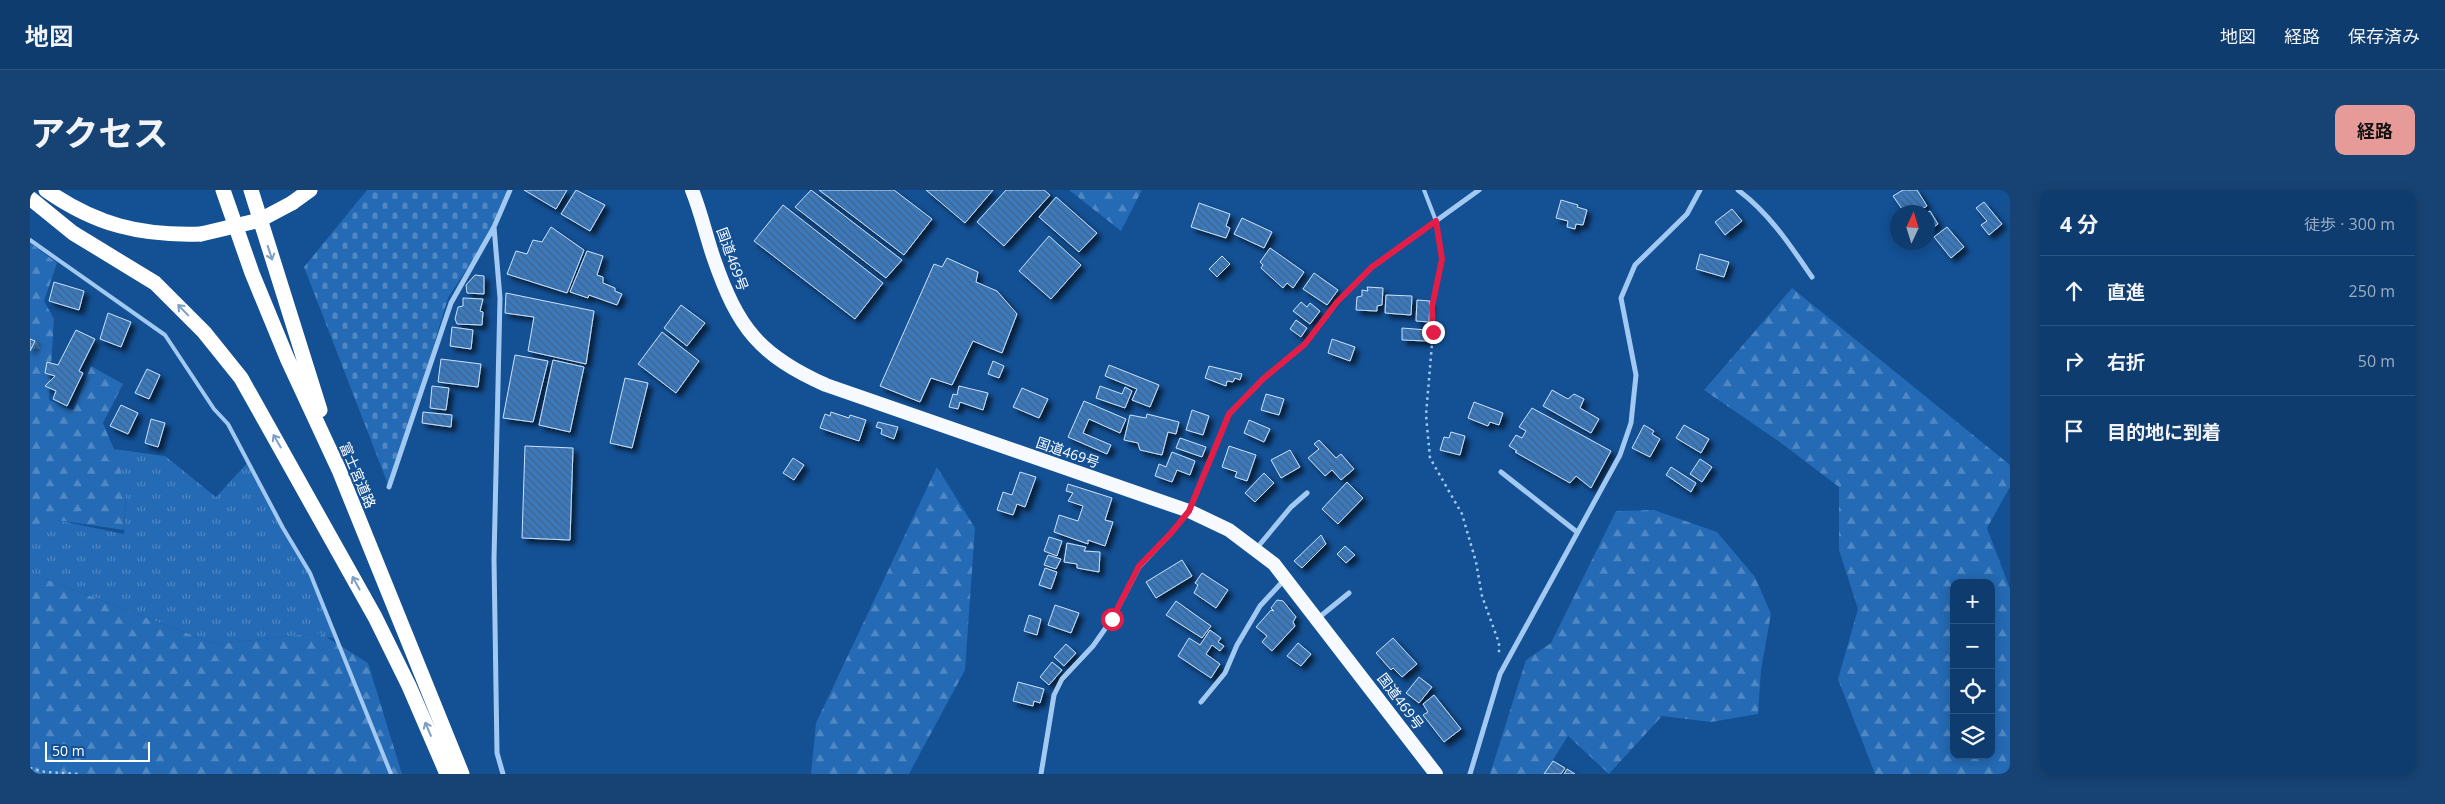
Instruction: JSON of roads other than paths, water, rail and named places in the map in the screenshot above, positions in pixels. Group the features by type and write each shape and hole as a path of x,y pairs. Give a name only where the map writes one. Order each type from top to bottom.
{"highway":[{"path":"46,190 89,216 132,231 168,235 260,220 293,196 310,190"},
{"path":"58,190 96,211 134,222 200,230"},
{"name":"富士宮道路","path":"223,190 259,290 287,358 339,470 462,774"},
{"path":"251,190 339,470"},
{"name":"国道469号","path":"692,190 714,259 733,306 759,343 795,371 826,385 1189,511 1229,530 1274,564 1436,774"},
{"path":"30,198 73,233 155,283 204,332 241,378 375,617 409,686 447,774"}],"street":[{"path":"389,487 452,303 494,226 510,190"},
{"path":"1041,774 1054,695 1062,679 1093,646 1112,619 1139,566 1189,511 1229,414 1263,379 1305,344 1337,302 1372,267 1479,190"},
{"path":"1470,774 1500,674 1620,455 1631,423 1636,374 1622,298 1634,264 1687,214 1700,190"},
{"path":"1738,190 1756,203 1783,233 1812,277"},
{"path":"494,226 500,298 494,569 497,753 503,774"},
{"path":"1501,472 1577,532"},
{"path":"1256,549 1291,507 1307,493"},
{"path":"1202,702 1225,673 1237,645 1260,606 1285,578"},
{"path":"1317,619 1349,593"}],"lane":[{"path":"1424,190 1436,221"},
{"path":"30,240 165,335 214,409 228,424 283,528 310,573 391,774"}]}
